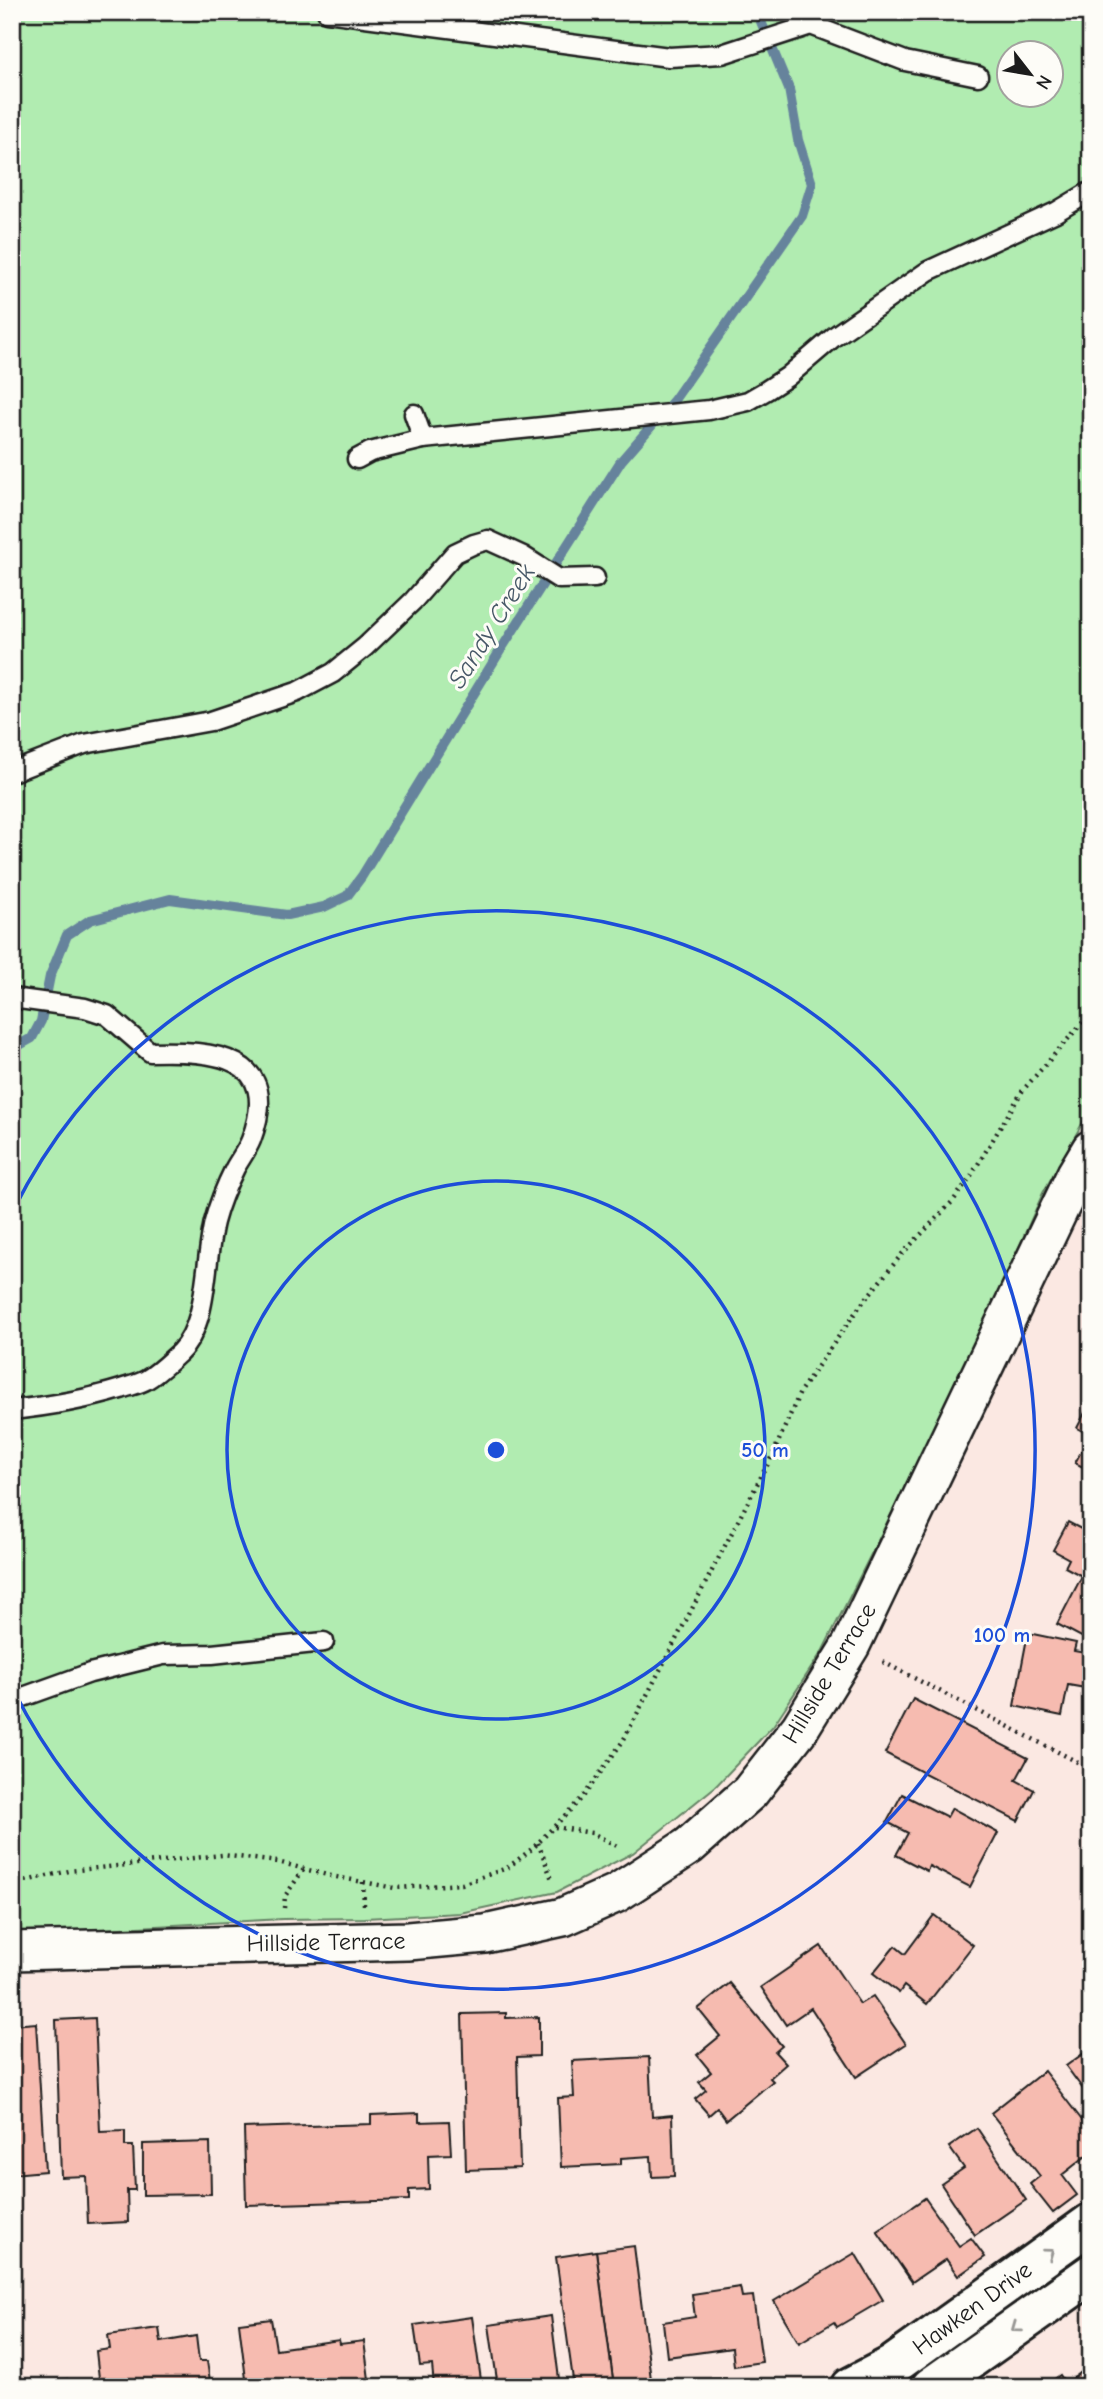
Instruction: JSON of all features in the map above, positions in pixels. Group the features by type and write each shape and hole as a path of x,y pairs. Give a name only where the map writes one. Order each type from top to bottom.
{"main road":[{"name":"Hawken Drive","path":"851,2387 893,2365 1091,2223"},
{"name":"Hawken Drive","path":"931,2387 1091,2274"}],"street":[{"name":"Hillside Terrace","path":"12,1951 408,1941 485,1934 563,1917 617,1893 689,1846 750,1792 800,1728 851,1645 1076,1174 1091,1149"}],"lane":[{"path":"327,12 669,57 722,54 811,25 905,61 978,76"},
{"path":"357,459 370,452 423,439 709,410 748,401 787,377 845,329 928,271 1056,212 1091,191"},
{"path":"414,414 423,439"},
{"path":"12,772 84,744 211,721 297,692 333,673 365,647 413,601 455,553 474,544 488,540 523,556 559,579 595,578"},
{"path":"12,1410 68,1404 145,1381 194,1335 201,1315 209,1244 223,1193 250,1142 257,1119 257,1087 251,1074 236,1061 216,1055 177,1051 150,1052 107,1015 85,1008 15,999"},
{"path":"12,1701 90,1673 163,1655 212,1654 324,1642"}],"path":[{"path":"12,1884 69,1871 222,1855 278,1862 395,1888 462,1885 507,1868 538,1843 583,1797 623,1741 774,1452 802,1390 860,1306 902,1254 953,1202 1023,1090 1091,1013"},
{"path":"882,1661 1091,1769"},
{"path":"554,1827 592,1833 622,1848"},
{"path":"538,1843 557,1892"},
{"path":"282,1919 285,1896 304,1869"},
{"path":"363,1882 365,1918"}],"green space":[{"path":"12,12 1091,12 1091,1108 1043,1193 971,1355 823,1650 773,1726 716,1786 633,1853 557,1892 460,1913 283,1919 12,1934"}],"building":[{"path":"1091,1401 1091,1471 1075,1463 1090,1435 1077,1428"},
{"path":"1090,1520 1091,1633 1087,1640 1057,1624 1082,1576 1065,1567 1069,1559 1053,1550 1068,1522 1085,1531"},
{"path":"1028,1633 1076,1643 1074,1651 1091,1654 1091,1689 1068,1685 1062,1716 1014,1706"},
{"path":"913,1699 1028,1758 1016,1780 1034,1790 1018,1821 885,1753"},
{"path":"902,1794 947,1817 952,1808 998,1833 970,1887 929,1866 927,1871 896,1855 908,1833 887,1822"},
{"path":"934,1915 973,1945 927,2004 904,1986 899,1993 873,1973 895,1946 905,1954"},
{"path":"821,1946 860,2004 873,1996 906,2044 856,2077 811,2008 786,2025 761,1987"},
{"path":"730,1983 782,2046 775,2052 786,2064 770,2078 773,2081 726,2120 717,2108 709,2115 695,2099 706,2090 699,2082 711,2072 697,2055 720,2036 698,2009"},
{"path":"506,2013 506,2018 539,2017 539,2056 517,2057 520,2168 466,2170 462,2014"},
{"path":"95,2018 100,2132 125,2131 125,2146 133,2146 135,2190 127,2190 128,2222 88,2224 86,2176 61,2177 56,2020"},
{"path":"36,2023 45,2171 12,2174 12,2025"},
{"path":"1091,2048 1091,2100 1066,2066"},
{"path":"649,2057 652,2117 672,2115 674,2176 652,2177 651,2156 621,2158 621,2164 561,2167 558,2098 574,2097 572,2061"},
{"path":"1044,2071 1091,2132 1091,2152 1062,2175 1077,2195 1053,2213 1030,2184 1040,2176 991,2113"},
{"path":"419,2113 419,2122 449,2121 451,2154 428,2155 429,2189 409,2190 409,2200 246,2205 244,2128 371,2124 371,2115"},
{"path":"977,2128 1026,2200 975,2235 941,2184 964,2168 949,2147"},
{"path":"210,2142 211,2194 143,2195 143,2144"},
{"path":"925,2198 959,2246 971,2238 985,2257 958,2276 946,2259 912,2282 877,2231"},
{"path":"634,2246 652,2387 614,2387 596,2251"},
{"path":"596,2251 614,2387 574,2387 556,2257"},
{"path":"855,2253 883,2300 837,2327 834,2322 799,2343 774,2301"},
{"path":"740,2287 742,2297 753,2296 762,2362 734,2366 732,2348 667,2357 663,2322 695,2317 692,2294"},
{"path":"551,2316 560,2387 498,2387 489,2325"},
{"path":"472,2317 482,2387 430,2387 434,2386 432,2365 420,2366 414,2325"},
{"path":"271,2319 276,2349 339,2340 340,2344 364,2341 370,2387 247,2387 239,2323"},
{"path":"159,2328 161,2342 196,2336 199,2361 207,2361 211,2387 100,2387 96,2351 110,2349 108,2335"},
{"path":"1084,2370 1091,2379 1091,2387 1044,2387 1060,2375 1066,2384"},
{"path":"67,2379 68,2387 12,2387"}],"waterway":[{"name":"Sandy Creek","path":"12,1049 32,1038 41,1021 50,976 67,935 90,920 170,899 287,915 324,907 347,896 362,876 621,461 674,400 802,216 812,184 798,140 789,89 757,12"}]}
